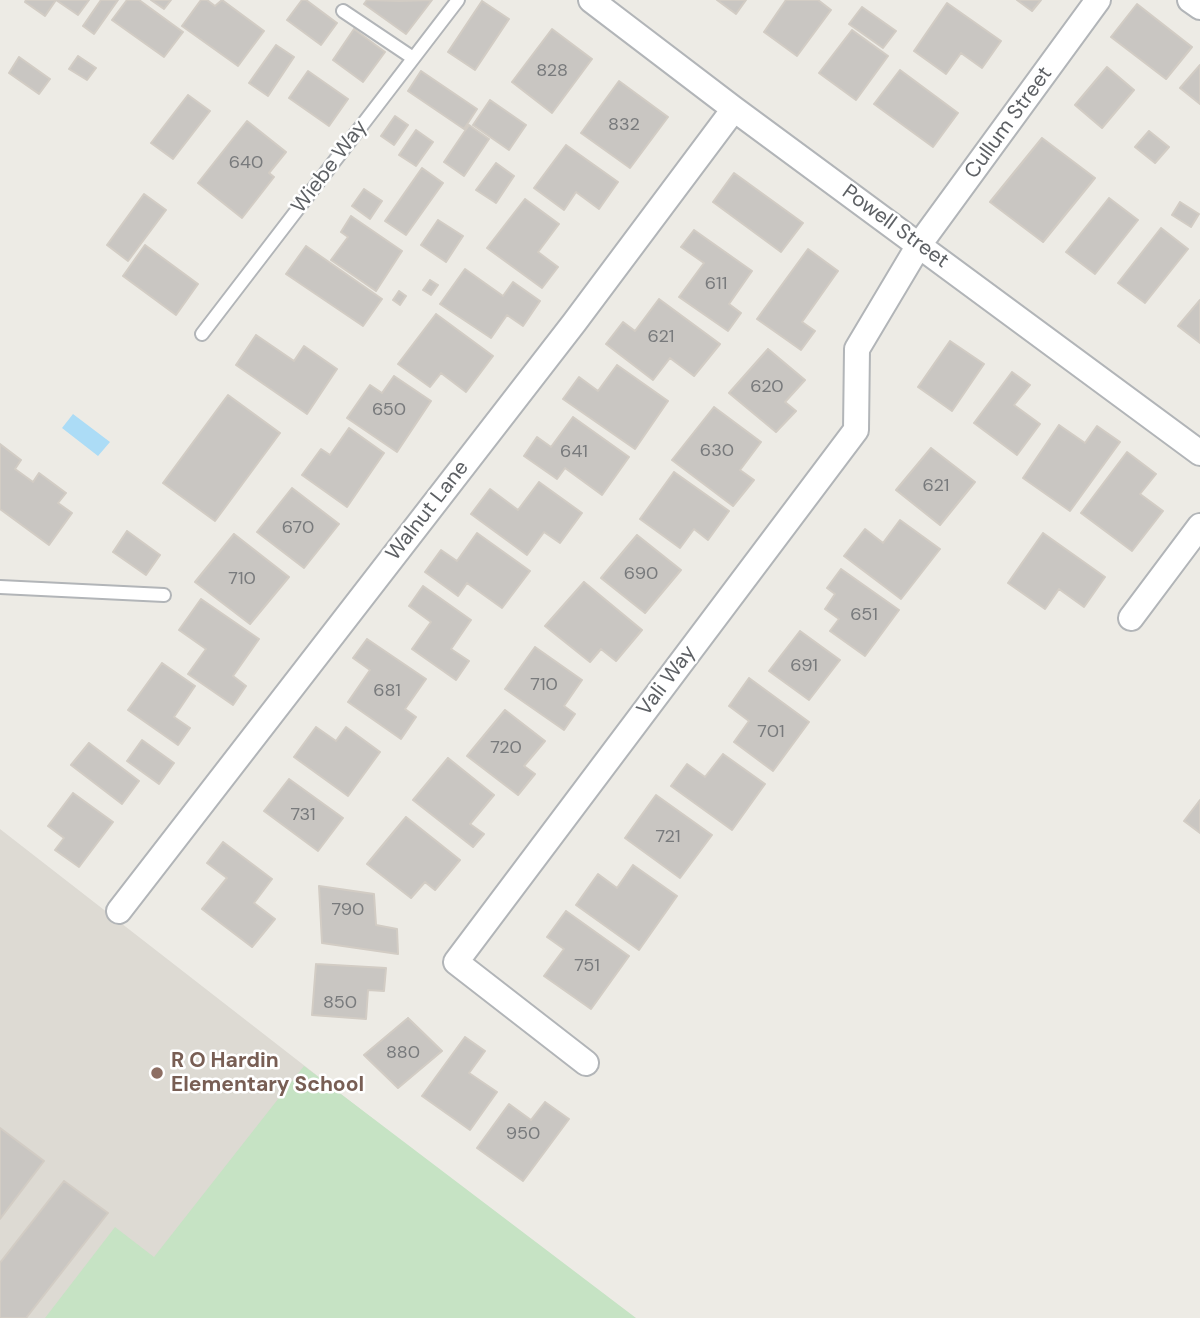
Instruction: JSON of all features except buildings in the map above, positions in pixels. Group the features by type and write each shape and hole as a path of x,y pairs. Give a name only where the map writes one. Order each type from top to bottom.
{"street":[{"name":"Powell Street","path":"591,0 734,109 1200,453"},
{"name":"Cullum Street","path":"919,245 1098,0"},
{"path":"1190,0 1200,7"},
{"name":"Walnut Lane","path":"119,911 574,323 734,109"},
{"name":"Vali Way","path":"586,1063 456,962 856,430 857,349 919,245"},
{"path":"1130,618 1200,526"}],"lane":[{"name":"Wiebe Way","path":"202,334 458,0"},
{"path":"343,11 413,58"},
{"path":"0,587 164,594"}],"shaded area":[{"name":"R O Hardin Elementary School","path":"0,829 629,1318 0,1318"}],"green space":[{"path":"304,1066 636,1318 45,1318 115,1227 154,1257"}],"water":[{"path":"73,414 110,442 98,456 62,428"}],"place":[{"name":"R O Hardin Elementary School","path":"157,1073"}]}
